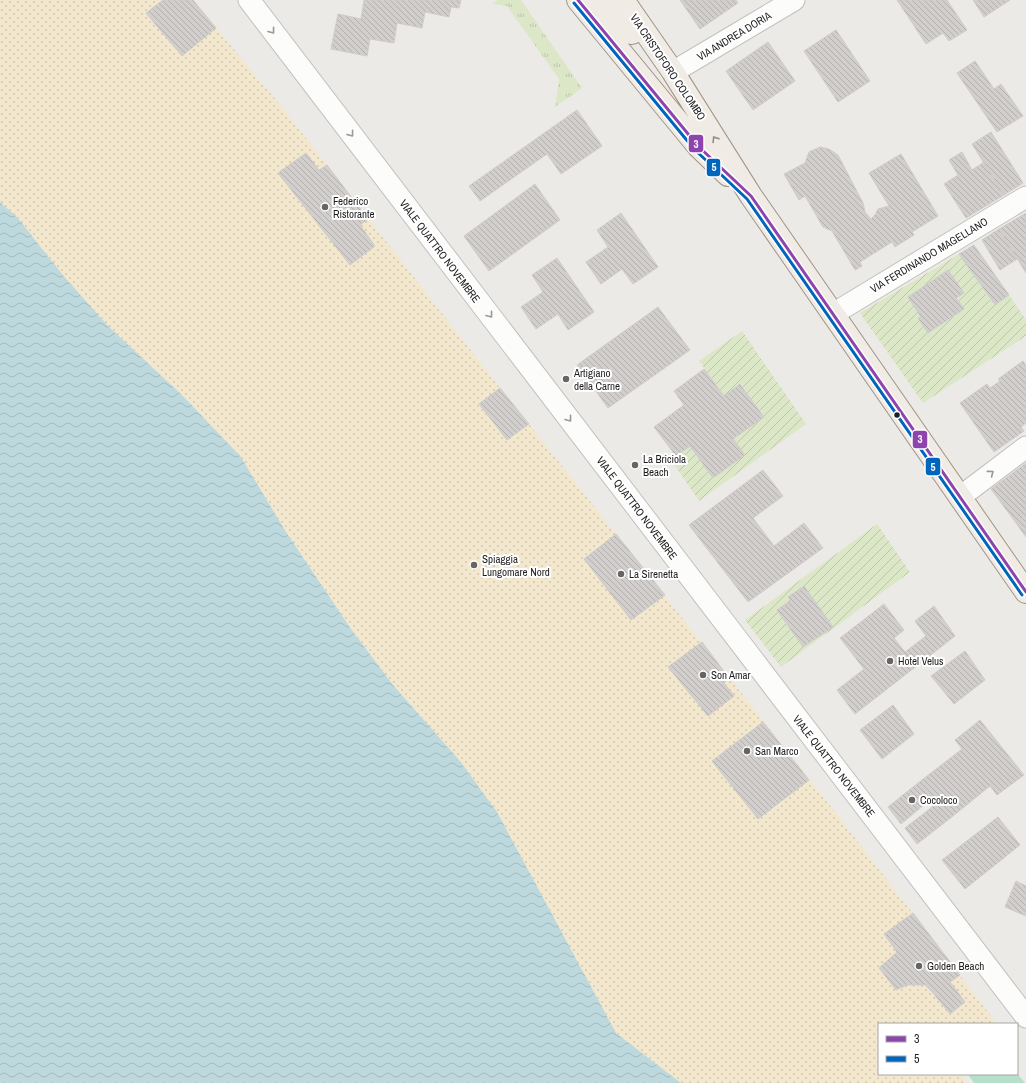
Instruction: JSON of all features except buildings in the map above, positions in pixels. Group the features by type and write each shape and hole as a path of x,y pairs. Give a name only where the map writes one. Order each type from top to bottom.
{"main road":[{"name":"VIA CRISTOFORO COLOMBO","path":"578,0 698,146 751,196"},
{"path":"597,0 698,146"},
{"path":"602,0 636,37 673,72"},
{"name":"VIA CRISTOFORO COLOMBO","path":"623,0 673,72 751,196 1026,592"}],"street":[{"name":"VIALE QUATTRO NOVEMBRE","path":"249,0 1026,1017"},
{"name":"VIA ANDREA DORIA","path":"673,72 794,0"},
{"name":"VIA FERDINANDO MAGELLANO","path":"833,314 1026,197"},
{"path":"960,497 1026,447"}],"green space":[{"path":"498,0 521,0 582,88 555,107 559,79 507,6 492,4"},
{"path":"959,254 994,305 1009,295 1026,320 1026,336 923,403 860,313","holes":["948,270 963,293 956,298 964,309 929,333 919,319 921,317 908,297"]},
{"path":"742,331 806,424 699,501 671,460 690,446 714,478 745,455 733,439 764,417 741,384 724,396 699,361"},
{"path":"877,524 910,572 781,667 745,620","holes":["804,586 832,627 803,647 777,610 791,600 789,597"]},
{"path":"1018,1074 1025,1083 974,1083 969,1076"}],"sand":[{"name":"Spiaggia Lungomare Nord","path":"0,0 193,0 281,106 500,388 479,404 507,440 529,424 843,822 996,1023 878,1023 878,1075 961,1075 967,1083 681,1083 616,1033 497,812 460,761 393,685 351,629 286,532 241,457 182,395 108,326 62,274 17,217 0,202"}],"water":[{"path":"0,202 17,217 62,274 108,326 182,395 241,457 286,532 351,629 393,685 460,761 497,812 616,1033 681,1083 0,1083"}],"transit line":[{"name":"3","path":"578,0 698,146 751,196 1026,592"},
{"name":"5","path":"574,3 694,149 747,199 1022,595"}],"place":[{"name":"Federico Ristorante","path":"325,207"},
{"name":"Artigiano della Carne","path":"566,379"},
{"name":"La Briciola Beach","path":"635,465"},
{"name":"Spiaggia Lungomare Nord","path":"474,565"},
{"name":"La Sirenetta","path":"621,574"},
{"name":"Hotel Velus","path":"890,661"},
{"name":"Son Amar","path":"703,675"},
{"name":"San Marco","path":"747,751"},
{"name":"Cocoloco","path":"912,800"},
{"name":"Golden Beach","path":"919,966"}]}
